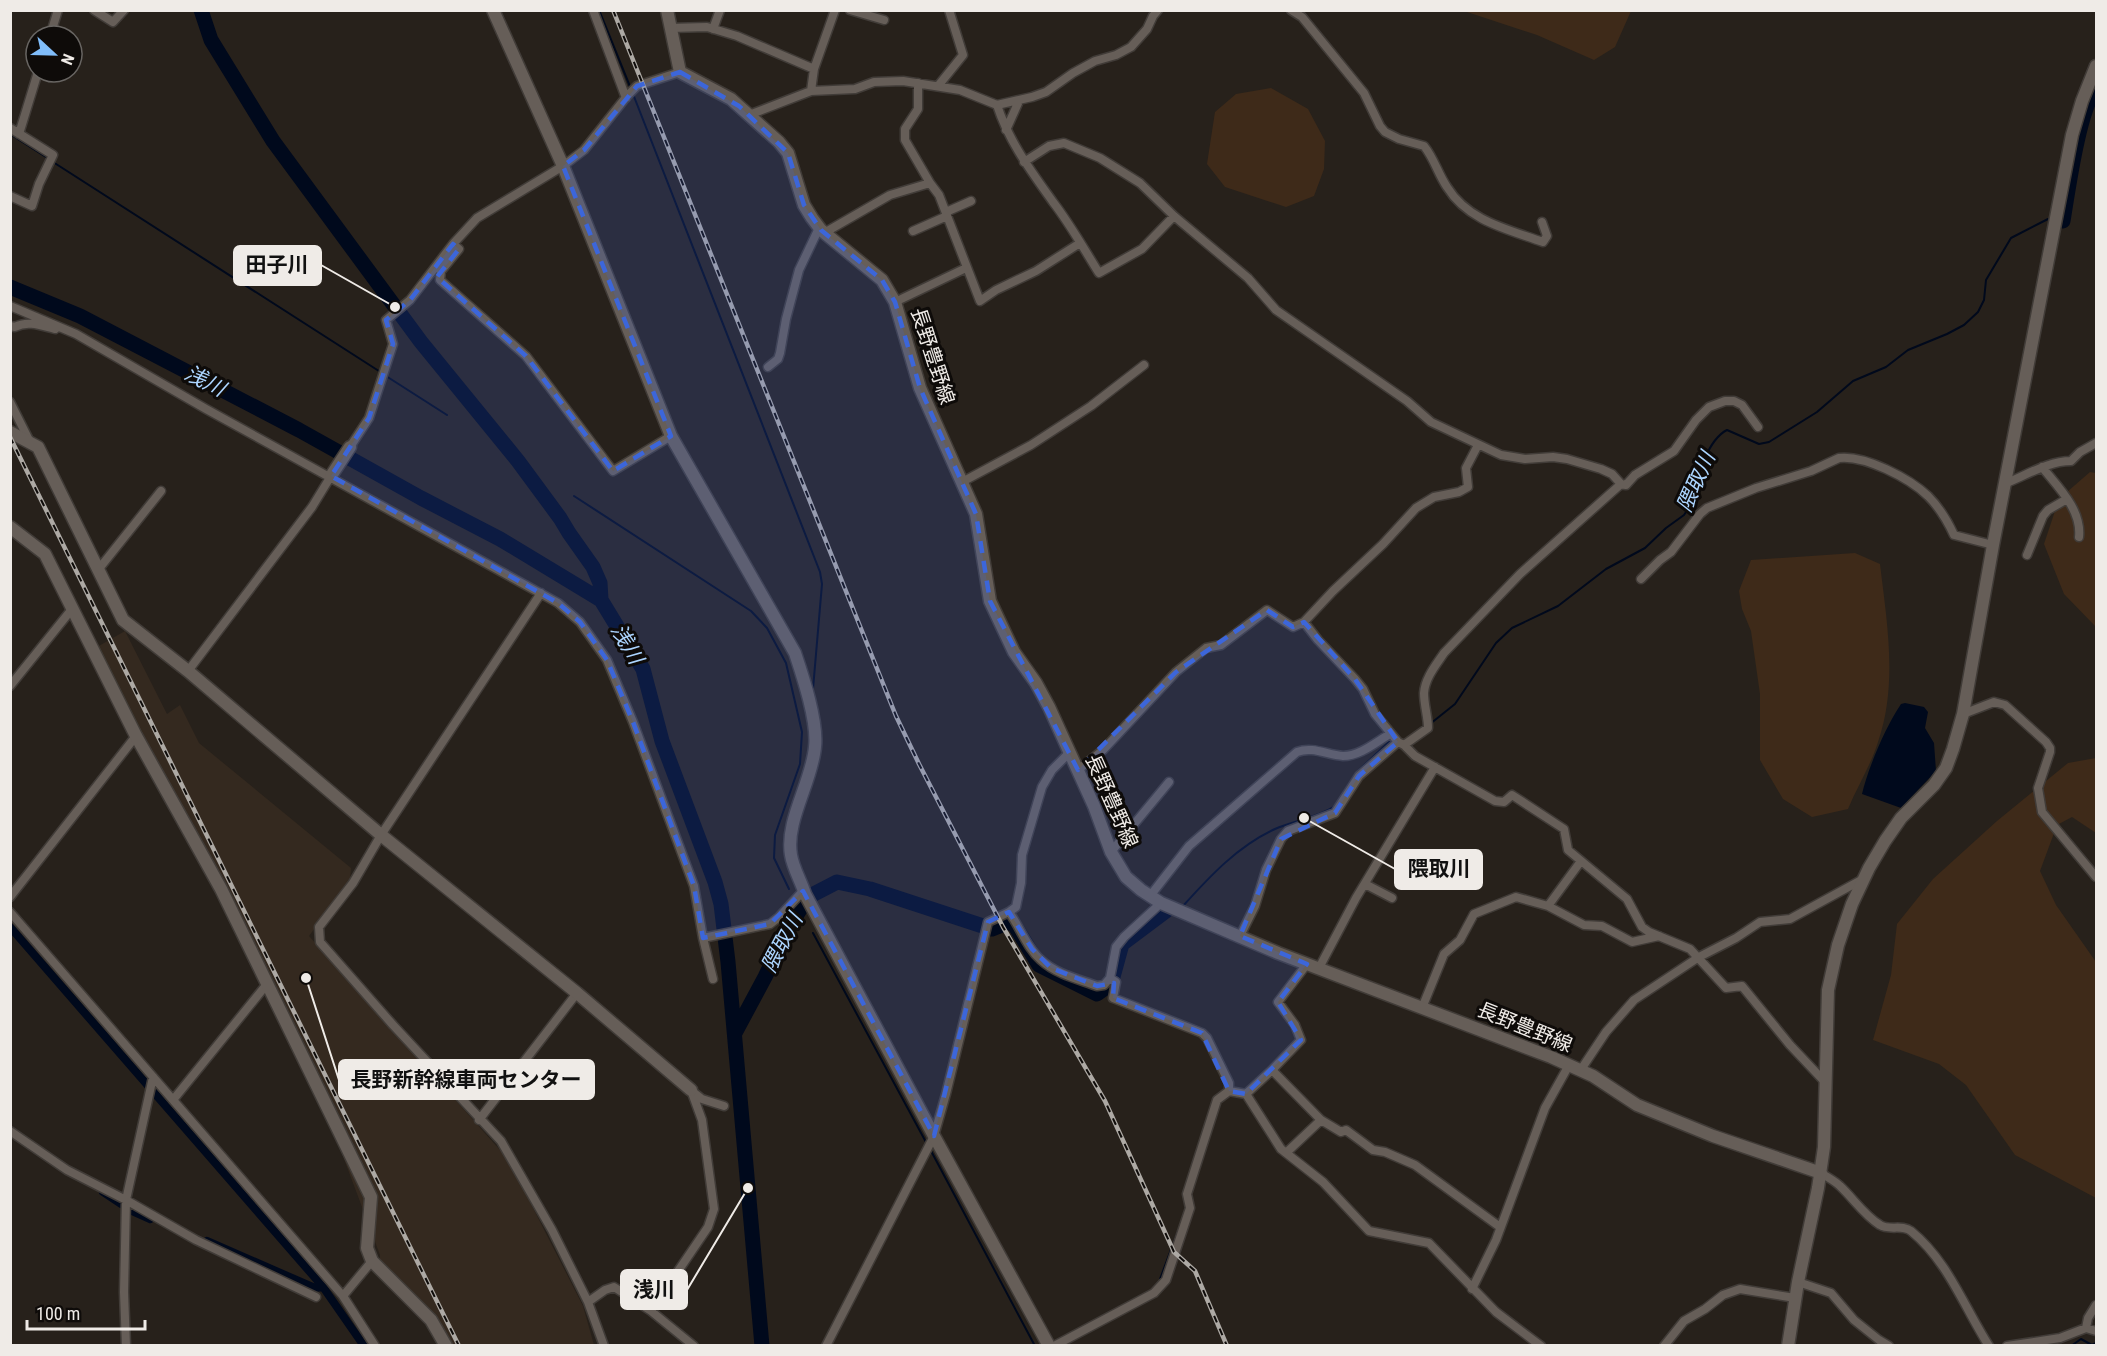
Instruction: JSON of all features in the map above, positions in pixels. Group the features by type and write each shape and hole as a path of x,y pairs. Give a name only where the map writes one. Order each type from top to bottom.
{"street":[{"path":"94,10 113,22 124,10"},
{"path":"493,10 563,166 671,436 795,653 814,725 816,745 812,768 791,831 791,855 804,892 1049,1346"},
{"path":"593,10 626,97"},
{"path":"189,671 312,507 369,418 393,344 386,320 408,302 453,244 477,218 563,166 584,150 637,86 680,72 667,10"},
{"path":"713,29 720,10"},
{"path":"811,91 814,69 835,10"},
{"path":"850,10 884,20"},
{"path":"938,86 963,55 949,10"},
{"path":"749,115 811,91 855,90 874,82 903,81 938,86 975,95 997,105 1019,100 1046,92 1095,61 1116,55 1131,46 1143,34 1158,10"},
{"path":"1291,10 1302,18 1364,93 1385,132 1399,140 1424,146 1447,189 1466,209 1478,218 1543,242 1547,236 1542,222"},
{"path":"670,28 707,27 737,36 814,69"},
{"path":"1788,1346 1798,1282 1821,1173 1824,1147 1828,990 1838,945 1852,904 1885,842 1901,818 1934,785 1946,768 1963,714 2004,484 2072,135 2082,101 2097,66"},
{"name":"長野豊野線","path":"680,72 731,99 788,153 804,205 822,230 882,280 895,302 920,388 933,422 976,514 990,601 1014,652 1036,683 1049,707 1078,770 1111,852 1126,877 1161,903 1307,964 1551,1057 1593,1076 1637,1105 1667,1118 1821,1173"},
{"path":"918,83 918,109 905,129 905,140 939,195 980,301 996,290 1036,271 1080,243"},
{"path":"19,134 34,84"},
{"path":"1006,130 1019,100"},
{"path":"997,105 1006,130 1024,162 1099,273 1142,249 1174,216"},
{"path":"10,128 53,155 39,184 32,206 10,196"},
{"path":"1024,162 1049,146 1064,143 1100,158 1140,183 1174,216 1248,278 1276,310 1407,401 1431,422 1478,445 1525,459 1553,457 1567,459 1601,469 1612,474 1621,484 1626,485 1635,475 1674,451 1696,420 1709,407 1725,401 1734,401 1742,405 1758,428"},
{"path":"768,367 778,359 780,353 799,270 822,230 890,195 930,183"},
{"path":"913,231 971,201"},
{"path":"453,244 459,249 441,271 440,280 526,356 613,471 671,436"},
{"path":"895,302 966,268"},
{"path":"10,306 76,334 206,409 331,475 558,603 580,622 607,660 658,788 694,886 713,979"},
{"path":"12,329 21,324 33,324 76,334"},
{"path":"963,482 1031,445 1091,406 1144,365"},
{"path":"10,402 30,441"},
{"path":"10,432 38,447 123,620 189,671 381,835 577,993 702,1099 724,1106"},
{"path":"2004,484 2042,467 2070,461 2080,452 2097,443"},
{"path":"1078,770 1103,750 1176,672 1206,648 1221,645 1267,610 1293,627 1304,622 1416,508 1434,497 1460,492 1468,487 1466,468 1478,445"},
{"path":"1641,579 1671,552 1707,508 1839,458 1870,463 1893,473 1928,496 1954,534 1993,545"},
{"path":"2042,467 2067,499 2080,525 2079,537"},
{"path":"1240,936 1255,906 1266,870 1281,839 1288,831 1335,813 1359,776 1401,743 1428,728 1424,692 1431,672 1444,653 1520,574 1621,484"},
{"path":"98,570 161,491"},
{"path":"2027,555 2043,516 2048,510 2067,499"},
{"path":"10,527 45,554 136,736 221,889 371,1197 367,1248 372,1261 430,1320 446,1346"},
{"path":"541,593 381,835 353,883 319,927 320,942 479,1120 501,1141 512,1157 588,1302 604,1346"},
{"path":"10,686 72,609"},
{"path":"1304,622 1363,689 1369,705 1390,734 1415,756 1495,801 1504,802 1512,795 1564,829 1568,850 1627,899 1642,927 1690,949 1726,987 1742,986 1790,1045 1825,1082"},
{"path":"1963,714 1994,702 2005,705 2046,741 2050,752 2038,788 2042,812 2097,877"},
{"path":"1150,896 1189,846 1297,752 1306,748 1343,756 1358,754 1390,734"},
{"path":"10,897 136,736"},
{"path":"826,1346 934,1136 988,922 1010,912 1017,903 1021,883 1022,855 1042,787 1055,766 1069,753"},
{"path":"1319,968 1365,884 1435,767"},
{"path":"1111,852 1169,782"},
{"path":"1548,906 1581,861"},
{"path":"1580,1071 1606,1032 1634,1000 1699,957 1736,938 1760,922 1790,919 1865,878"},
{"path":"1365,884 1392,898"},
{"path":"704,938 770,924 804,892"},
{"path":"1422,1008 1444,954 1460,940 1474,914 1516,897 1548,906 1584,925 1602,926 1632,942 1660,936"},
{"path":"1010,912 1035,954 1051,968 1097,986 1104,985 1112,979 1116,947 1161,903"},
{"path":"10,912 152,1080 173,1100 343,1296 375,1346"},
{"path":"1246,1094 1301,1040 1295,1025 1278,1002 1307,964"},
{"path":"1112,979 1116,982 1113,998 1202,1033 1207,1038 1229,1083 1229,1091"},
{"path":"173,1100 267,984"},
{"path":"479,1120 577,993"},
{"path":"1472,1289 1500,1227 1545,1108 1569,1065"},
{"path":"1272,1070 1322,1120 1341,1132 1346,1130 1373,1150 1385,1152 1415,1165 1500,1227"},
{"path":"126,1346 124,1292 126,1200 152,1080"},
{"path":"651,1311 708,1227 714,1209 702,1120 691,1090"},
{"path":"1054,1346 1154,1293 1166,1280 1190,1208 1187,1194 1216,1100 1229,1091 1246,1094 1281,1149 1323,1182 1369,1231 1429,1243 1472,1289 1541,1346"},
{"path":"1286,1153 1322,1120"},
{"path":"10,1131 67,1170 196,1240 316,1297"},
{"path":"1821,1173 1839,1185 1854,1203 1881,1226 1909,1229 1938,1259 1950,1276 1989,1346"},
{"path":"343,1296 372,1261"},
{"path":"1798,1282 1831,1293 1854,1320 1889,1346"},
{"path":"588,1302 605,1290 614,1287 651,1311 694,1346"},
{"path":"1664,1346 1684,1321 1723,1295 1740,1289 1795,1298"},
{"path":"2086,1328 2088,1318 2097,1305"},
{"path":"2007,1346 2060,1338 2086,1328 2097,1331"}],"highlighted area":[{"path":"680,72 739,106 788,153 804,205 821,230 882,280 895,302 920,388 976,514 990,601 1078,770 1176,672 1267,610 1293,627 1304,622 1355,679 1398,742 1359,776 1335,813 1281,839 1240,936 1307,964 1278,1002 1301,1040 1246,1094 1229,1091 1202,1033 1113,998 1114,983 1097,986 1051,968 1032,949 1009,912 988,922 934,1136 803,891 770,924 703,938 694,886 633,722 607,660 580,622 558,603 331,476 369,418 393,344 386,320 410,300 453,244 459,249 437,277 526,356 613,471 671,436 563,166 584,150 637,86 658,78"}],"shaded area":[{"path":"1631,10 1615,47 1594,60 1537,35 1464,11"},
{"path":"1271,88 1308,109 1325,141 1324,169 1314,196 1286,207 1225,187 1207,164 1215,112 1236,94"},
{"path":"2090,472 2096,473 2096,627 2064,594 2044,544 2059,499"},
{"path":"1855,553 1880,564 1889,653 1888,698 1875,751 1848,809 1812,817 1783,799 1760,760 1760,694 1751,631 1742,609 1739,591 1751,560"},
{"path":"125,631 167,714 180,705 199,743 351,868 350,880 309,936 508,1159 583,1306 594,1345 451,1345 380,1264 380,1255 323,1103 256,955 97,647"},
{"path":"2096,758 2096,833 2072,817 2057,825 2040,871 2056,905 2096,962 2096,1198 2015,1155 1966,1085 1939,1064 1873,1040 1891,975 1897,924 1933,879 1997,821 2068,763"}],"water":[{"path":"1901,704 1924,707 1928,712 1925,728 1934,743 1936,771 1901,808 1862,794 1884,735 1895,713"}],"waterway":[{"path":"201,10 211,40 273,141 421,342 518,461 560,518 593,567 600,583 601,600"},
{"path":"599,10 631,89"},
{"name":"隈取川","path":"2063,221 2079,132 2084,114 2096,89"},
{"path":"633,94 820,572 822,584 813,689"},
{"path":"10,134 49,159"},
{"path":"53,162 382,373"},
{"name":"隈取川","path":"1430,724 1455,704 1496,643 1512,628 1558,606 1606,569 1645,548 1684,515 1707,454 1719,436 1727,430 1759,444 1769,442 1817,412 1853,381 1886,367 1908,350 1964,325 1978,312 1984,300 1986,280 2011,238 2048,219"},
{"name":"浅川","path":"10,287 80,316 299,430 500,539 601,600 643,669 662,741 715,882 721,904 762,1346"},
{"path":"386,376 447,415"},
{"path":"574,496 751,611 767,628 786,663 802,732 800,764 775,835 774,858 789,889"},
{"name":"隈取川","path":"1358,771 1391,740"},
{"name":"隈取川","path":"1343,793 1354,776"},
{"name":"隈取川","path":"1183,906 1214,873 1249,844 1275,829 1335,806"},
{"name":"隈取川","path":"735,1033 786,933 804,903 810,896 837,882 870,889 992,929 1012,921 1039,965 1097,994 1111,984 1122,944 1166,911"},
{"path":"10,927 323,1287 364,1346"},
{"path":"813,933 927,1144"},
{"path":"930,1149 1035,1346"},
{"path":"103,1192 121,1204"},
{"path":"130,1210 150,1219"},
{"path":"1160,1279 1178,1231"},
{"path":"207,1241 315,1288 323,1287"},
{"path":"2071,1346 2081,1339 2092,1345 2096,1343"}],"railway":[{"path":"613,10 896,716 1003,927 1105,1101 1174,1252 1195,1271 1227,1346"},
{"path":"10,437 459,1346"}],"place":[{"name":"田子川","path":"395,307"},
{"name":"隈取川","path":"1304,818"},
{"name":"長野新幹線車両センター","path":"306,978"},
{"name":"浅川","path":"748,1188"}]}
